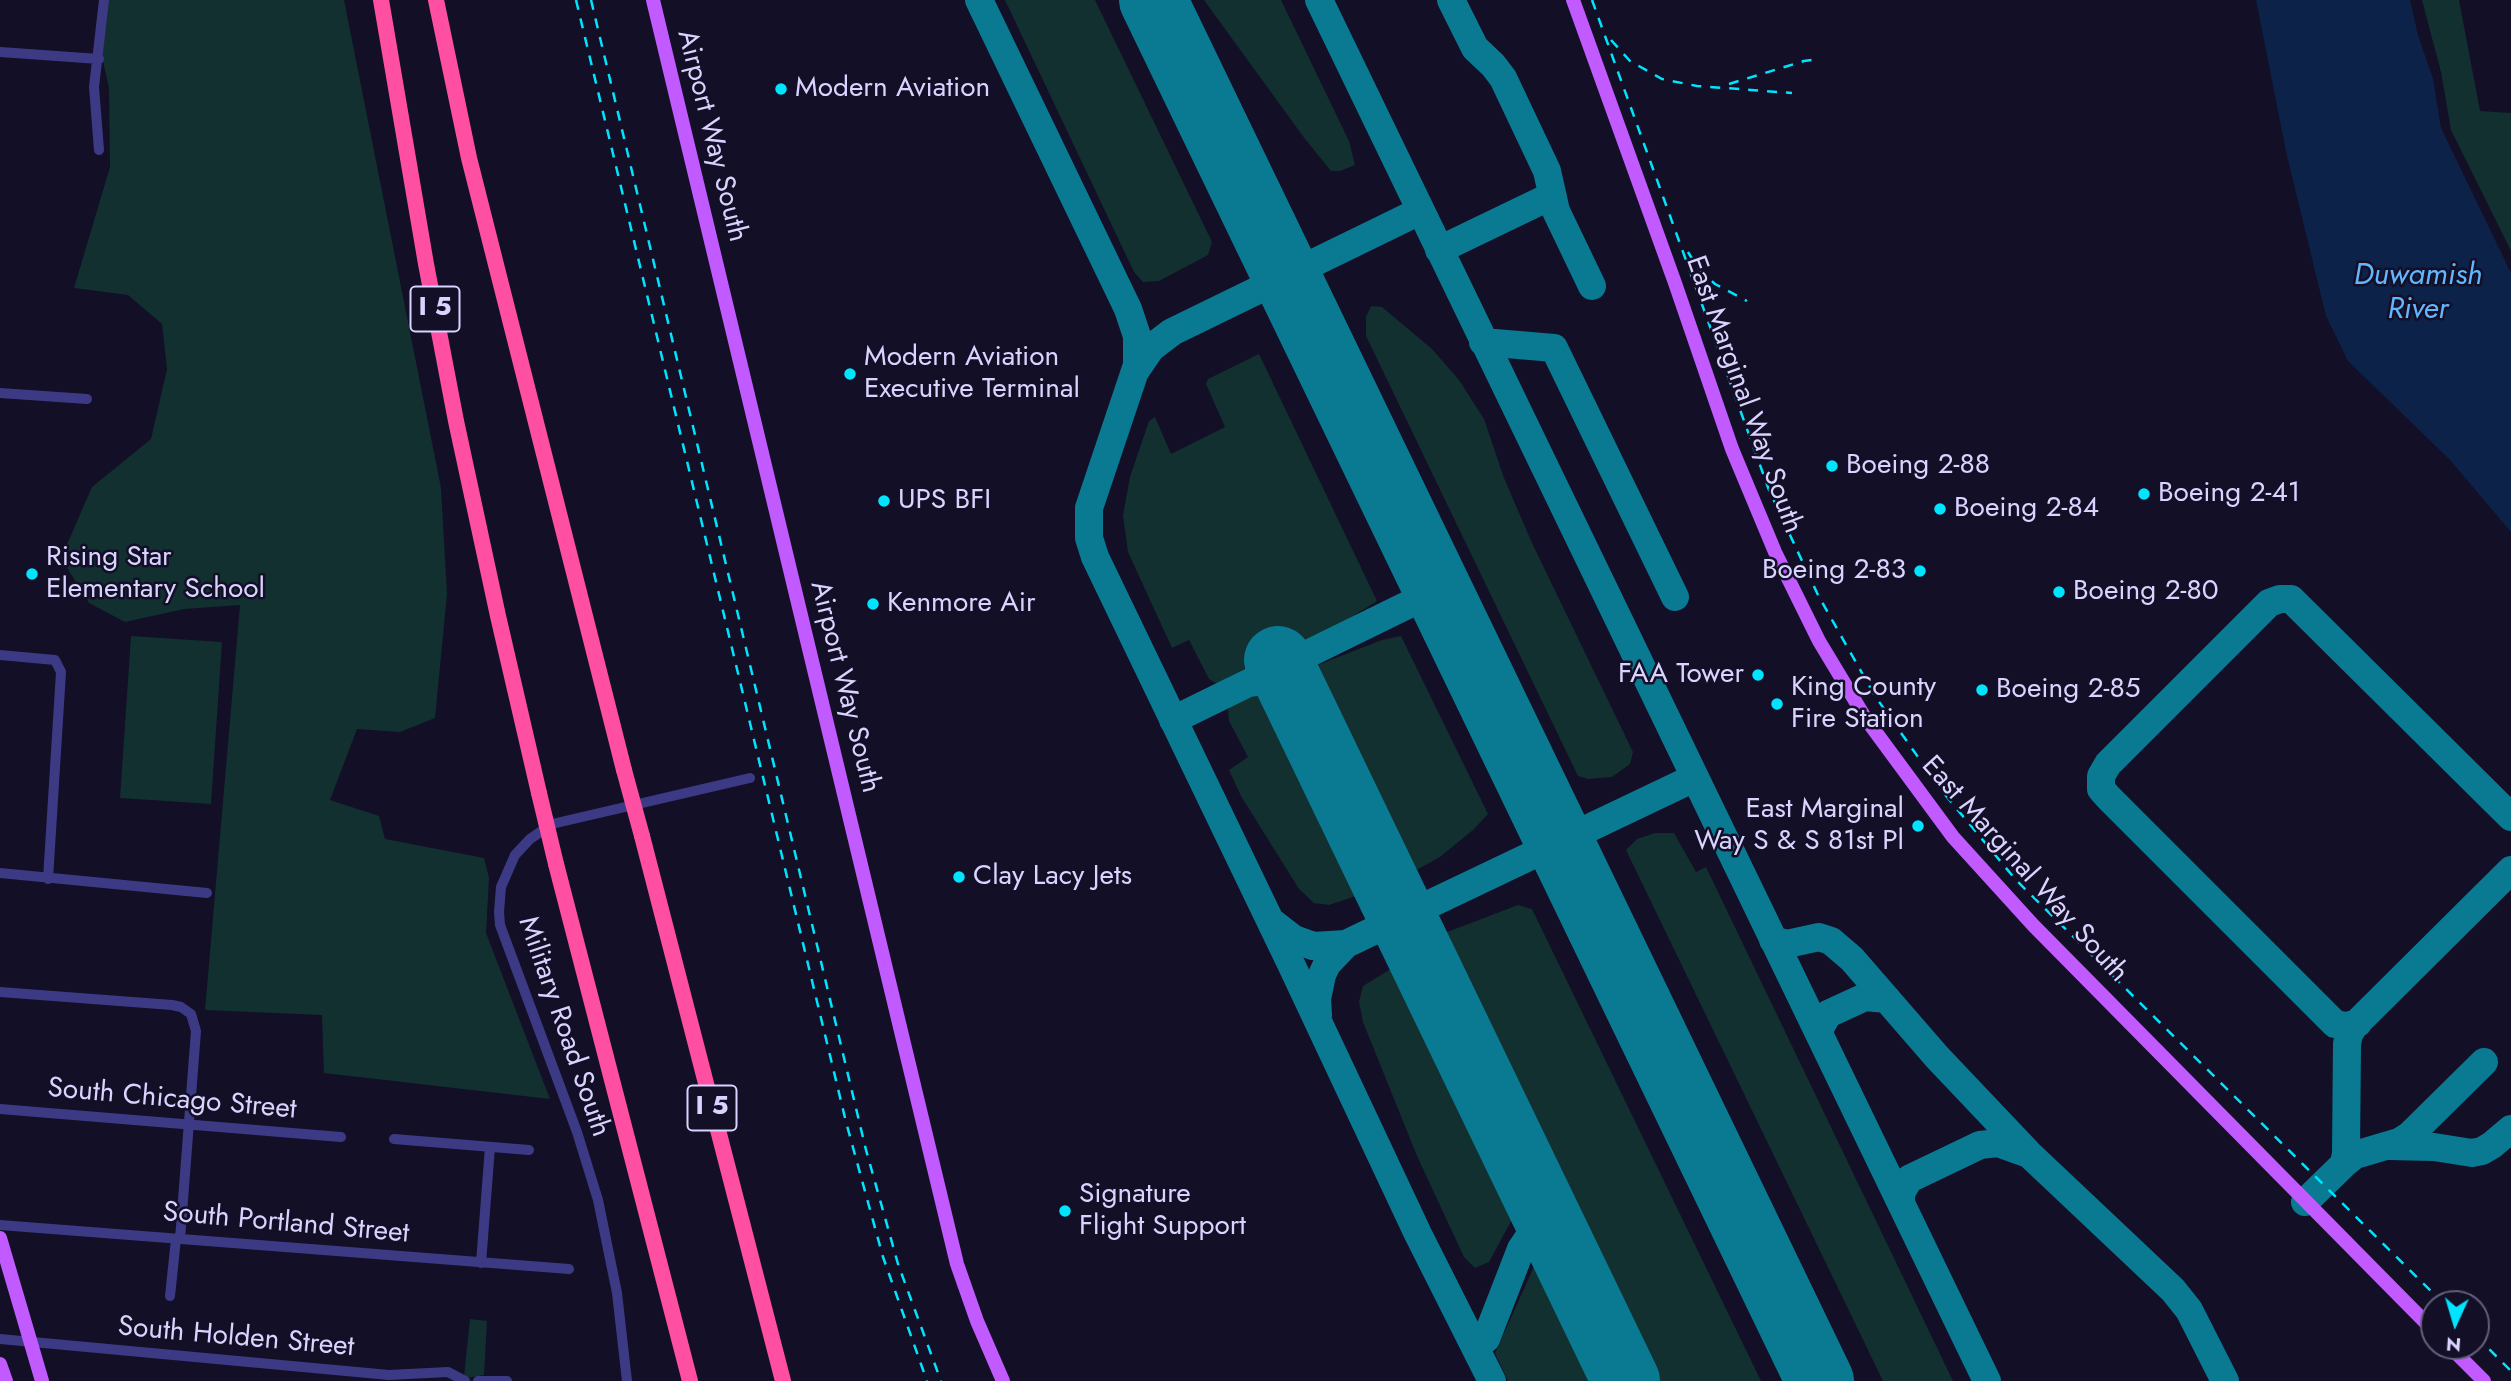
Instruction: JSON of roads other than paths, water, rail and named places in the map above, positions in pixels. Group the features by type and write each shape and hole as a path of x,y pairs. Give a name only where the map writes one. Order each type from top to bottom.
{"highway":[{"name":"I 5","path":"381,0 426,264 498,616 556,864 690,1381"},
{"name":"I 5","path":"436,0 475,184 783,1381"}],"main road":[{"name":"Airport Way South","path":"653,0 957,1264 977,1321 1003,1381"},
{"name":"East Marginal Way South","path":"1573,0 1732,449 1775,552 1819,641 1866,719 1907,778 1953,836 2033,925 2420,1317"},
{"path":"0,1238 42,1381"},
{"path":"2463,1360 2484,1381"},
{"path":"0,1364 6,1381"}],"street":[{"path":"99,150 94,87 104,0"},
{"path":"0,52 99,59"},
{"path":"0,394 87,399"},
{"path":"0,655 55,660 61,672 48,879"},
{"name":"Military Road South","path":"627,1381 617,1293 598,1200 578,1132 500,925 499,905 503,877 515,855 530,839 552,824 750,778"},
{"path":"0,873 207,892"},
{"path":"0,992 172,1005 187,1010 195,1024 189,1124 170,1296"},
{"name":"South Chicago Street","path":"0,1109 341,1137"},
{"path":"394,1139 529,1150"},
{"path":"481,1263 491,1146"},
{"name":"South Portland Street","path":"0,1225 569,1269"},
{"name":"South Holden Street","path":"0,1339 389,1375 448,1372 465,1381"},
{"path":"478,1381 507,1381"}],"water":[{"name":"Duwamish River","path":"2256,0 2410,0 2418,35 2433,79 2441,128 2511,273 2511,532 2450,460 2348,361 2326,316 2287,156"}],"railway":[{"path":"576,0 846,1122 883,1257 927,1381"},
{"path":"591,0 866,1150 898,1264 941,1381"},
{"path":"1592,0 1769,490 1818,595 1875,696 1942,791 2016,880 2430,1290"},
{"path":"1611,40 1630,61 1662,79 1697,86 1792,93"},
{"path":"1729,84 1804,61 1820,59"},
{"path":"1688,252 1698,268 1715,284 1747,301"},
{"path":"2490,1350 2511,1371"}],"place":[{"name":"Modern Aviation","path":"781,89"},
{"name":"Modern Aviation Executive Terminal","path":"850,374"},
{"name":"Boeing 2-88","path":"1832,466"},
{"name":"Boeing 2-41","path":"2144,494"},
{"name":"UPS BFI","path":"884,501"},
{"name":"Boeing 2-84","path":"1940,509"},
{"name":"Boeing 2-83","path":"1920,571"},
{"name":"Rising Star Elementary School","path":"32,574"},
{"name":"Boeing 2-80","path":"2059,592"},
{"name":"Kenmore Air","path":"873,604"},
{"name":"FAA Tower","path":"1758,675"},
{"name":"Boeing 2-85","path":"1982,690"},
{"name":"King County Fire Station","path":"1777,704"},
{"name":"East Marginal Way S & S 81st Pl","path":"1918,826"},
{"name":"Clay Lacy Jets","path":"959,877"},
{"name":"Signature Flight Support","path":"1065,1211"}]}
